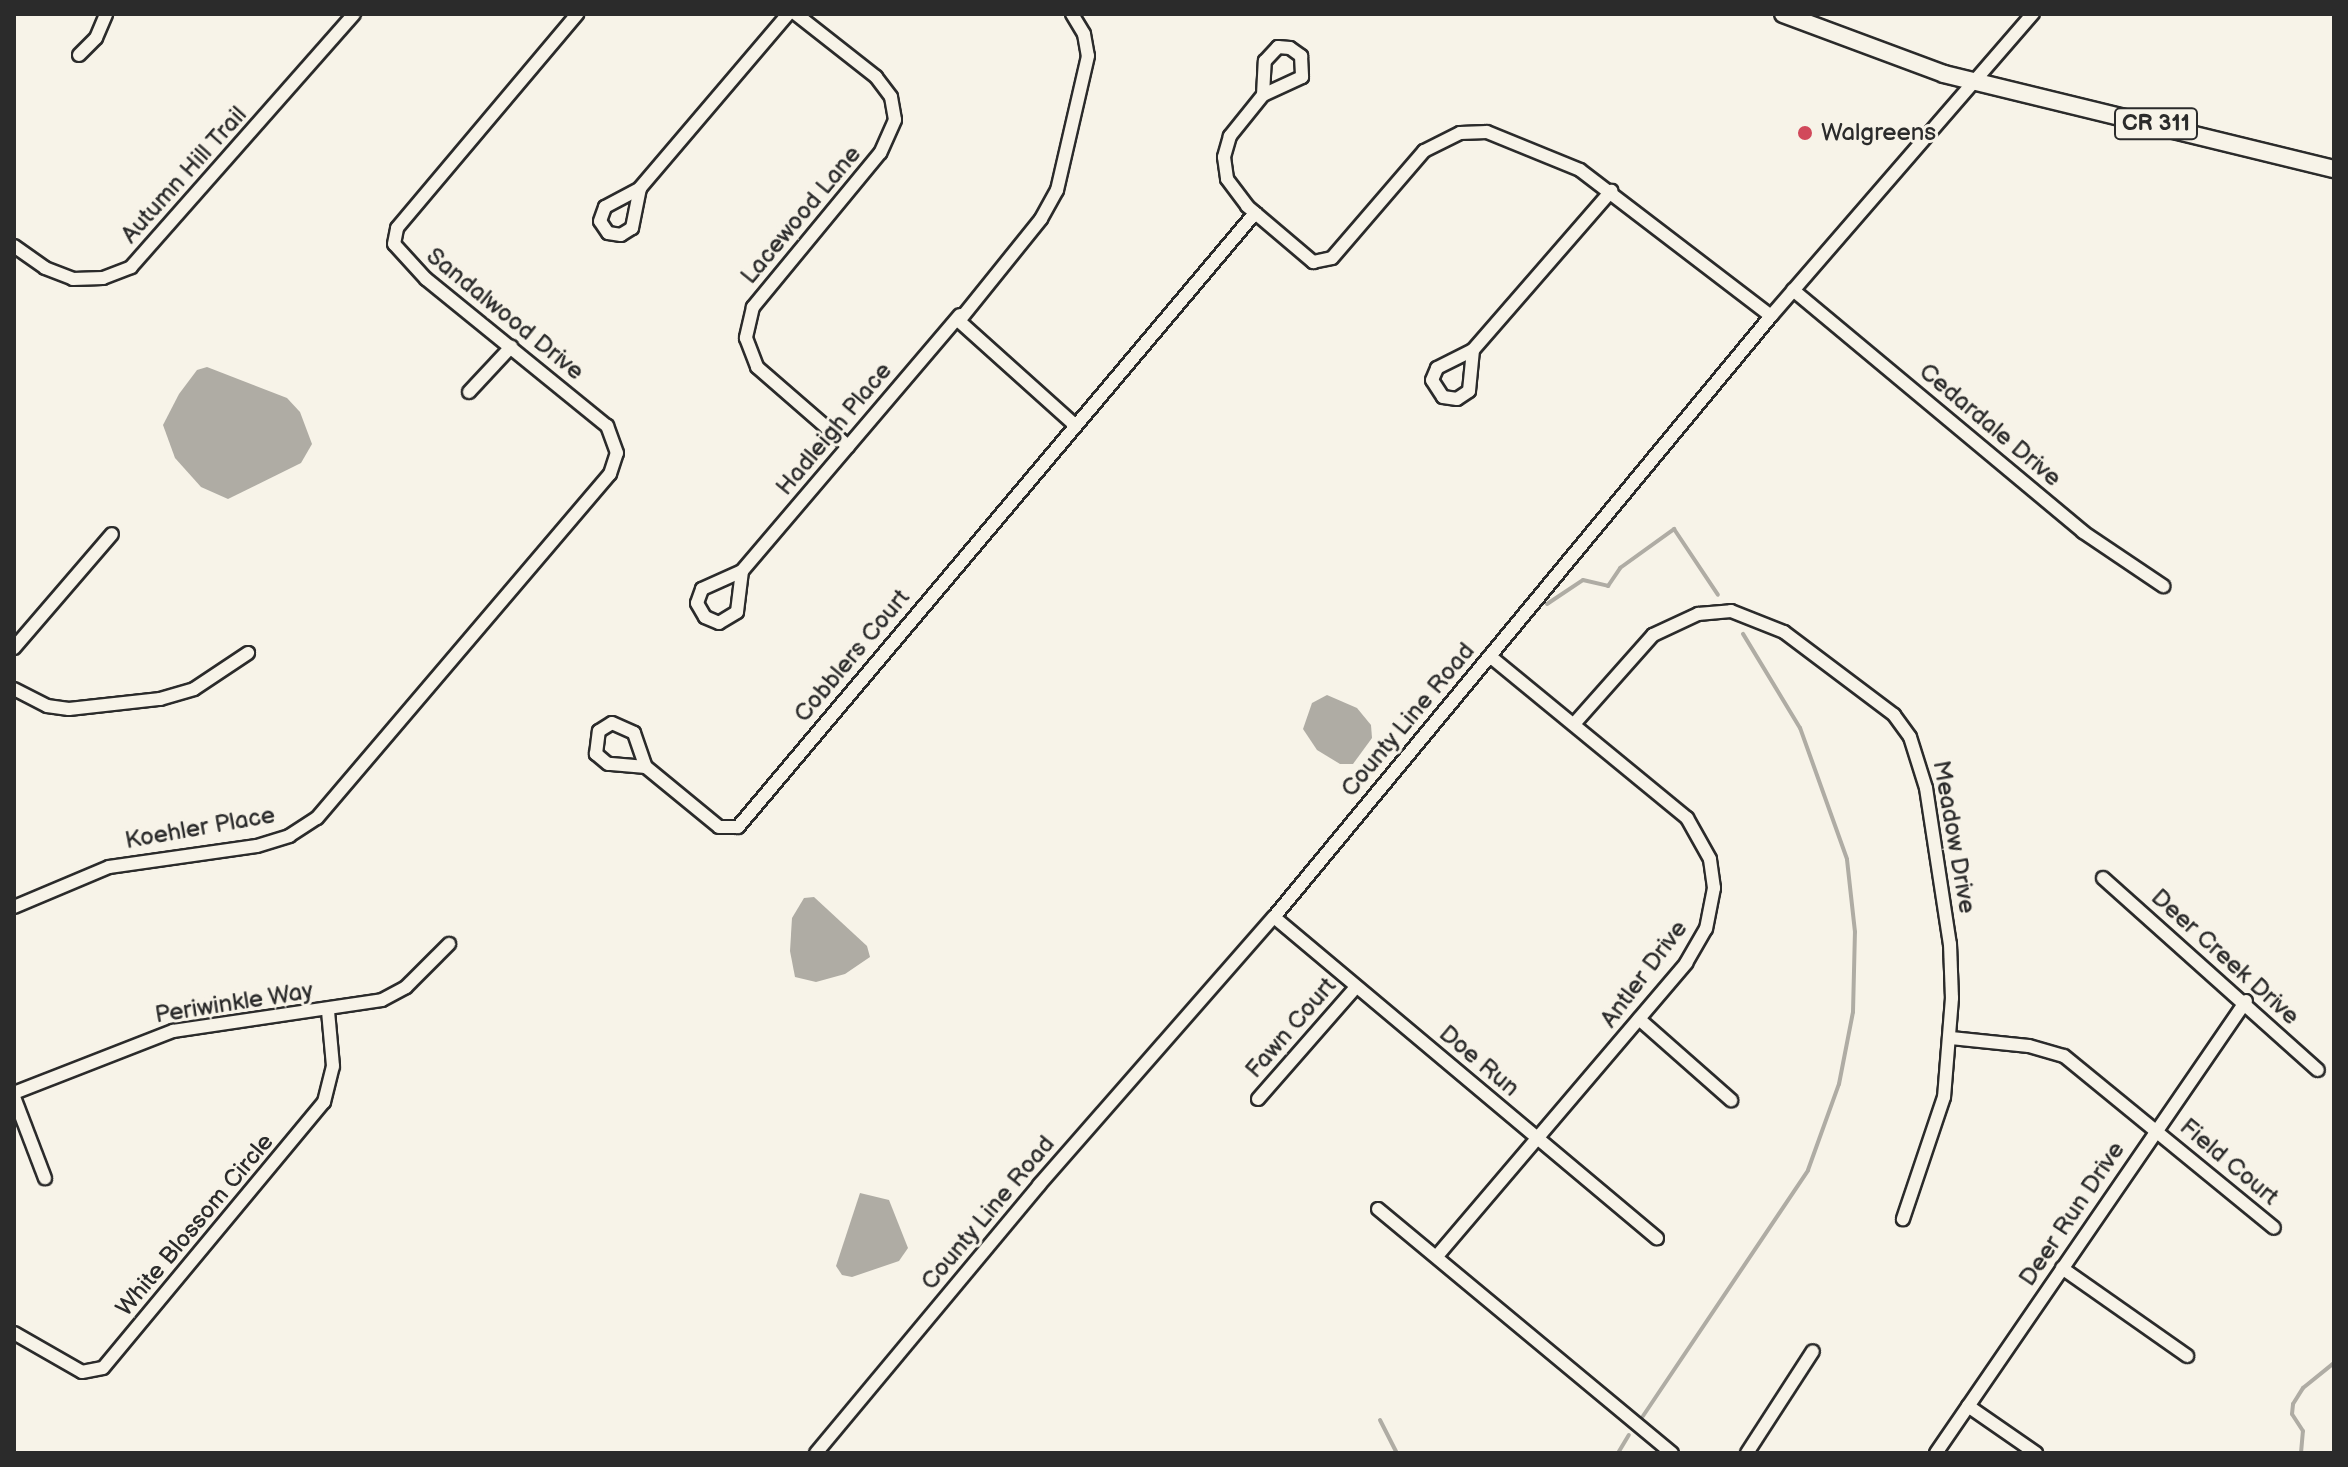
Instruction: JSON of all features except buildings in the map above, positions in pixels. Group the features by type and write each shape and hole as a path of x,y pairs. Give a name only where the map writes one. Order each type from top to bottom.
{"main road":[{"path":"1783,14 1904,61 1977,79"},
{"name":"CR 311","path":"1977,79 2334,169"}],"street":[{"path":"79,55 101,31 106,14"},
{"name":"Autumn Hill Trail","path":"14,246 45,268 73,279 103,278 131,267 354,14"},
{"name":"Sandalwood Drive","path":"463,647 603,484 617,453 607,426 402,258 394,236 577,14"},
{"path":"640,188 788,14"},
{"name":"Lacewood Lane","path":"796,14 876,77 891,97 895,120 880,153 753,307 746,338 757,367 848,446"},
{"name":"Hadleigh Place","path":"742,571 737,612 719,623 705,617 697,603 702,589 742,571 1041,219 1057,190 1088,56 1084,34 1072,14"},
{"name":"County Line Road","path":"816,1453 1039,1185 1274,917 1771,316 2033,14"},
{"path":"1263,95 1241,120 1224,157 1232,188 1306,258 1327,262 1424,151 1447,137 1473,132 1529,145 1611,191 1771,316"},
{"path":"1473,350 1611,191"},
{"path":"960,315 964,330 1075,425 1255,213"},
{"name":"Cedardale Drive","path":"1793,290 2083,532 2163,586"},
{"path":"469,392 511,347"},
{"name":"Cobblers Court","path":"646,767 601,760 594,746 599,731 612,723 628,727 646,767 719,827 738,827 1075,425"},
{"path":"14,648 112,534"},
{"name":"Meadow Drive","path":"1574,724 1653,635 1698,614 1731,611 1776,627 1894,715 1917,752 1926,788 1950,944 1951,1038 1941,1107 1903,1219"},
{"name":"Koehler Place","path":"14,907 109,867 257,846 303,828 344,790 463,647"},
{"path":"14,689 58,708 160,699 194,689 248,653"},
{"name":"Antler Drive","path":"1437,1256 1639,1019 1706,929 1714,888 1710,859 1687,818 1490,656"},
{"name":"Deer Creek Drive","path":"2103,878 2246,1001 2318,1070"},
{"name":"Doe Run","path":"1274,917 1657,1238"},
{"name":"Periwinkle Way","path":"14,1095 156,1035 328,1011 395,994 449,944"},
{"name":"Fawn Court","path":"1258,1099 1356,987"},
{"name":"Deer Run Drive","path":"1936,1453 2246,1001"},
{"name":"White Blossom Circle","path":"14,1333 82,1372 103,1368 316,1115 333,1066 328,1011"},
{"path":"1639,1019 1731,1100"},
{"name":"Field Court","path":"1951,1038 2029,1046 2064,1056 2274,1228"},
{"path":"14,1095 45,1178"},
{"path":"1378,1209 1672,1453"},
{"path":"2062,1268 2187,1356"},
{"path":"1747,1453 1813,1351"},
{"path":"1968,1406 2036,1453"}],"shaded area":[{"path":"207,367 287,398 300,412 312,444 301,463 228,499 201,487 175,458 163,425 179,394 197,370"},
{"path":"1327,695 1357,708 1371,725 1372,738 1353,764 1340,764 1317,750 1303,729 1312,703"},
{"path":"814,897 867,946 870,957 845,974 816,982 795,977 790,951 792,918 804,898"},
{"path":"860,1193 889,1200 908,1248 899,1261 852,1277 842,1275 836,1266"}],"waterway":[{"path":"1547,604 1583,580 1608,586 1620,568 1674,529 1718,595"},
{"path":"1643,1416 1808,1170 1839,1084 1853,1012 1855,932 1847,859 1800,728 1743,634"},
{"path":"2301,1453 2303,1431 2292,1414 2293,1404 2303,1388 2334,1363"},
{"path":"1380,1420 1397,1453"},
{"path":"1618,1453 1629,1435"}],"place":[{"name":"Walgreens","path":"1805,133"}]}
